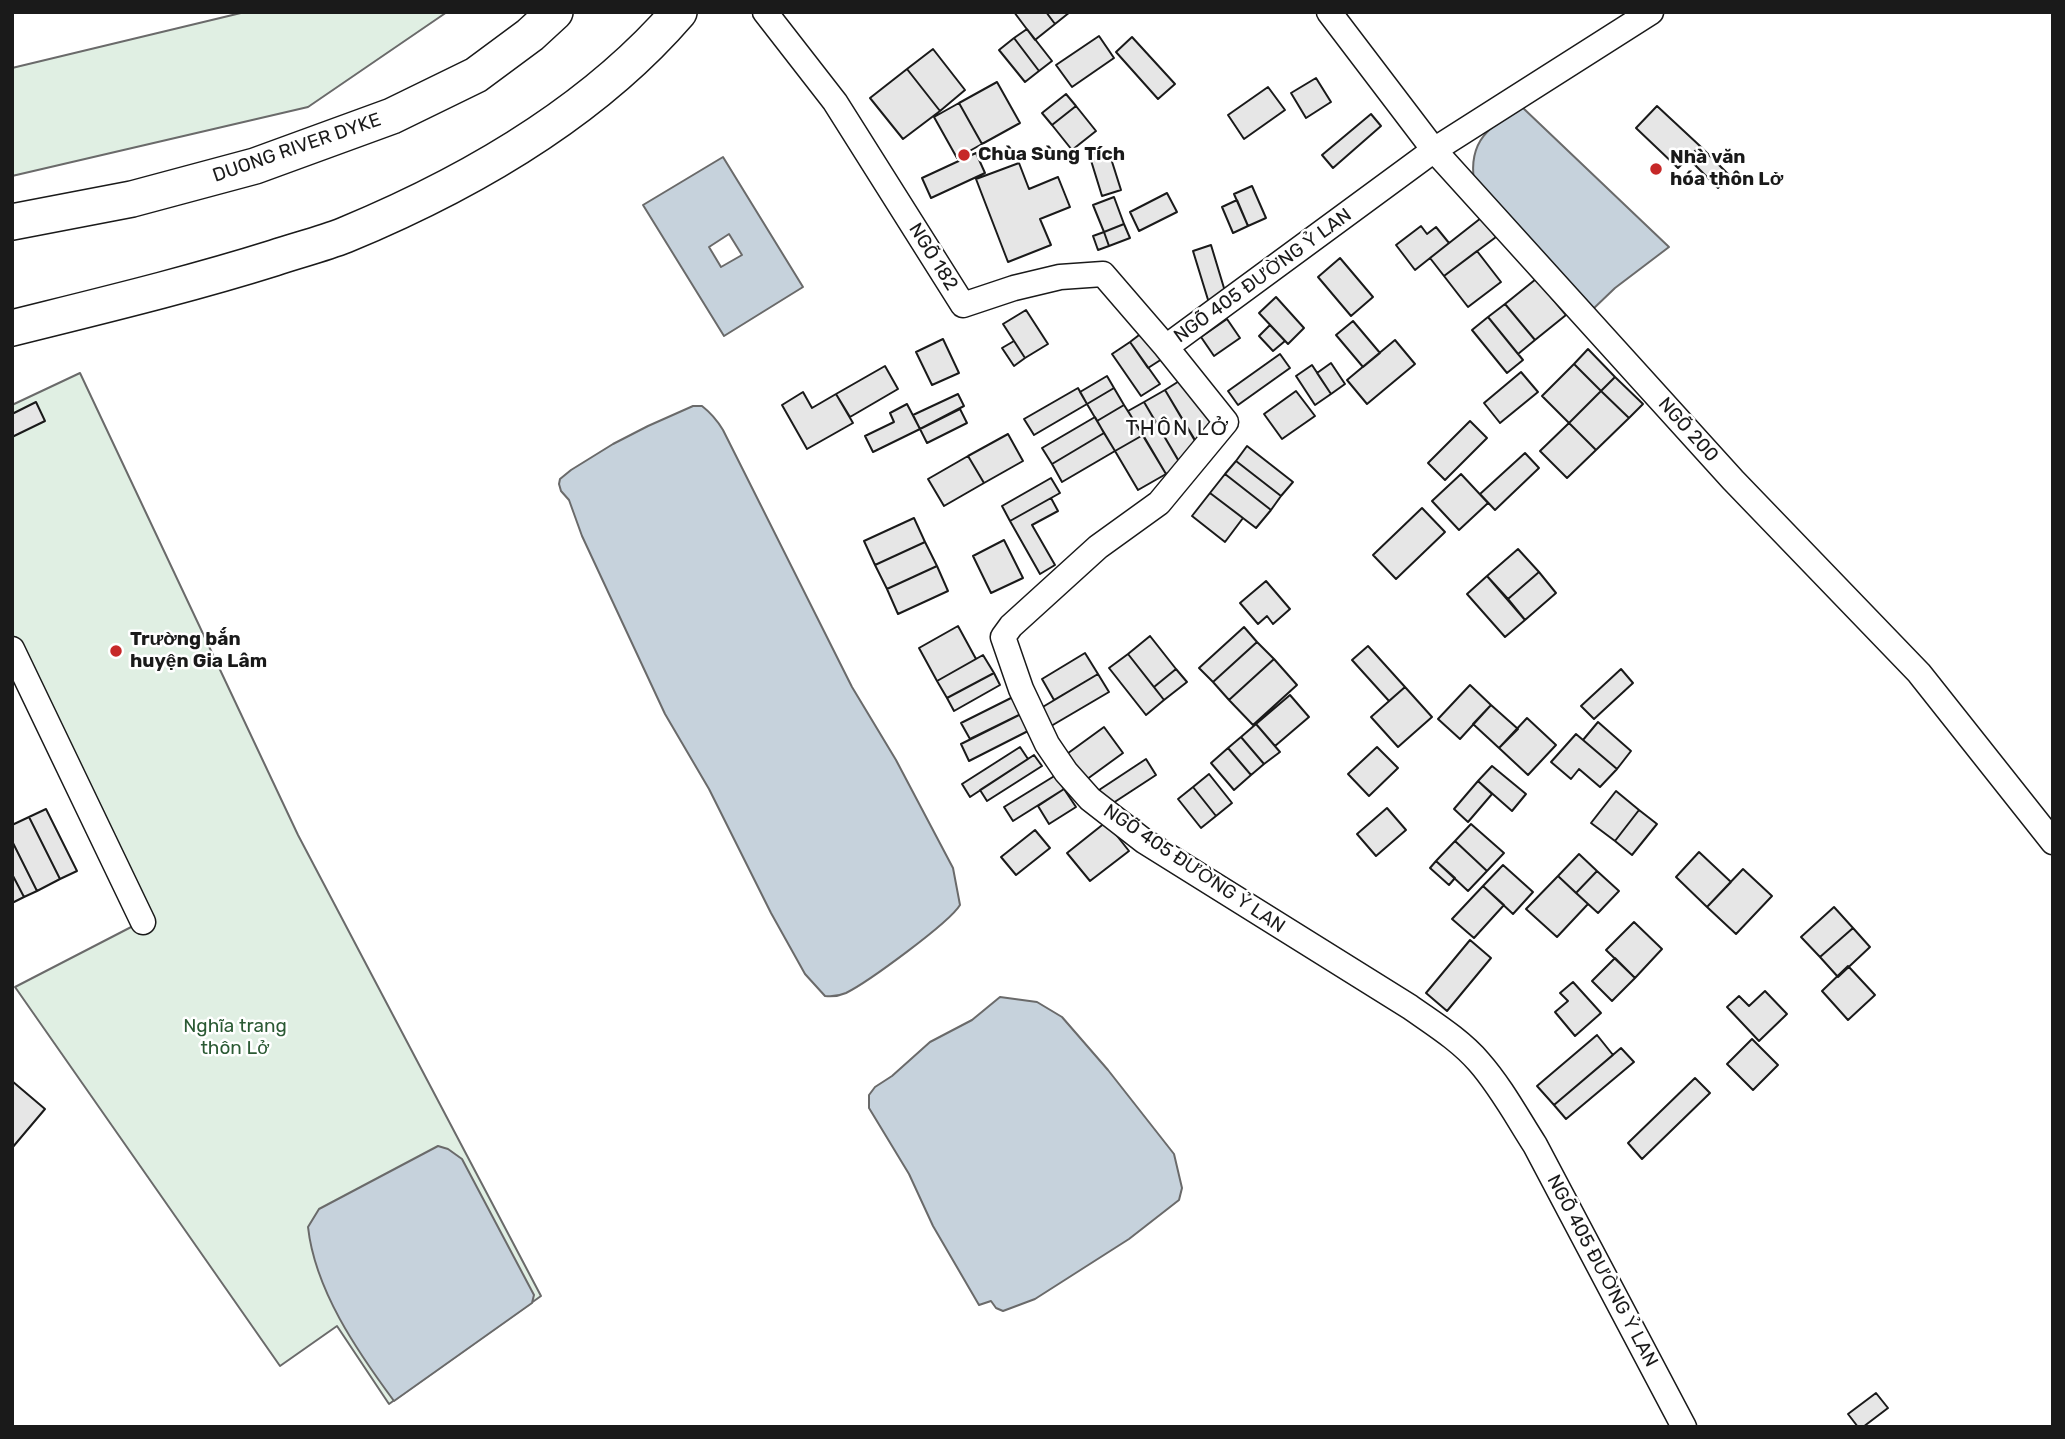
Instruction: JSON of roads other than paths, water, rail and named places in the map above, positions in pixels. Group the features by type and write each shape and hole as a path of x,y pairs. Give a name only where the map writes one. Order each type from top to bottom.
{"street":[{"name":"DUONG RIVER DYKE","path":"12,222 131,199 255,166 392,116 476,75 530,35 555,12"},
{"path":"12,328 198,282 343,235 440,191 526,142 589,96 663,31 679,12"},
{"name":"NGÕ 182","path":"765,12 835,102 963,305 1060,276 1103,274 1166,347"},
{"name":"NGÕ 200","path":"1329,12 1434,150 1733,480 1919,673 2053,842"},
{"name":"NGÕ 405 ĐƯỜNG Ỷ LAN","path":"1651,12 1434,150 1166,347 1226,422 1159,503 1098,547 1005,631 1003,637 1033,716 1047,744 1066,772 1090,799 1116,821 1447,1032 1479,1061 1535,1145 1684,1427"},
{"path":"12,649 143,922"}],"place":[{"name":"Chùa Sùng Tích","path":"964,155"},
{"name":"Nhà văn hóa thôn Lở","path":"1656,169"},
{"name":"Trường bắn huyện Gia Lâm","path":"116,651"}],"district":[{"name":"THÔN LỞ","path":"1178,429"}],"park label":[{"name":"Nghĩa trang thôn Lở","path":"235,1038"}]}
